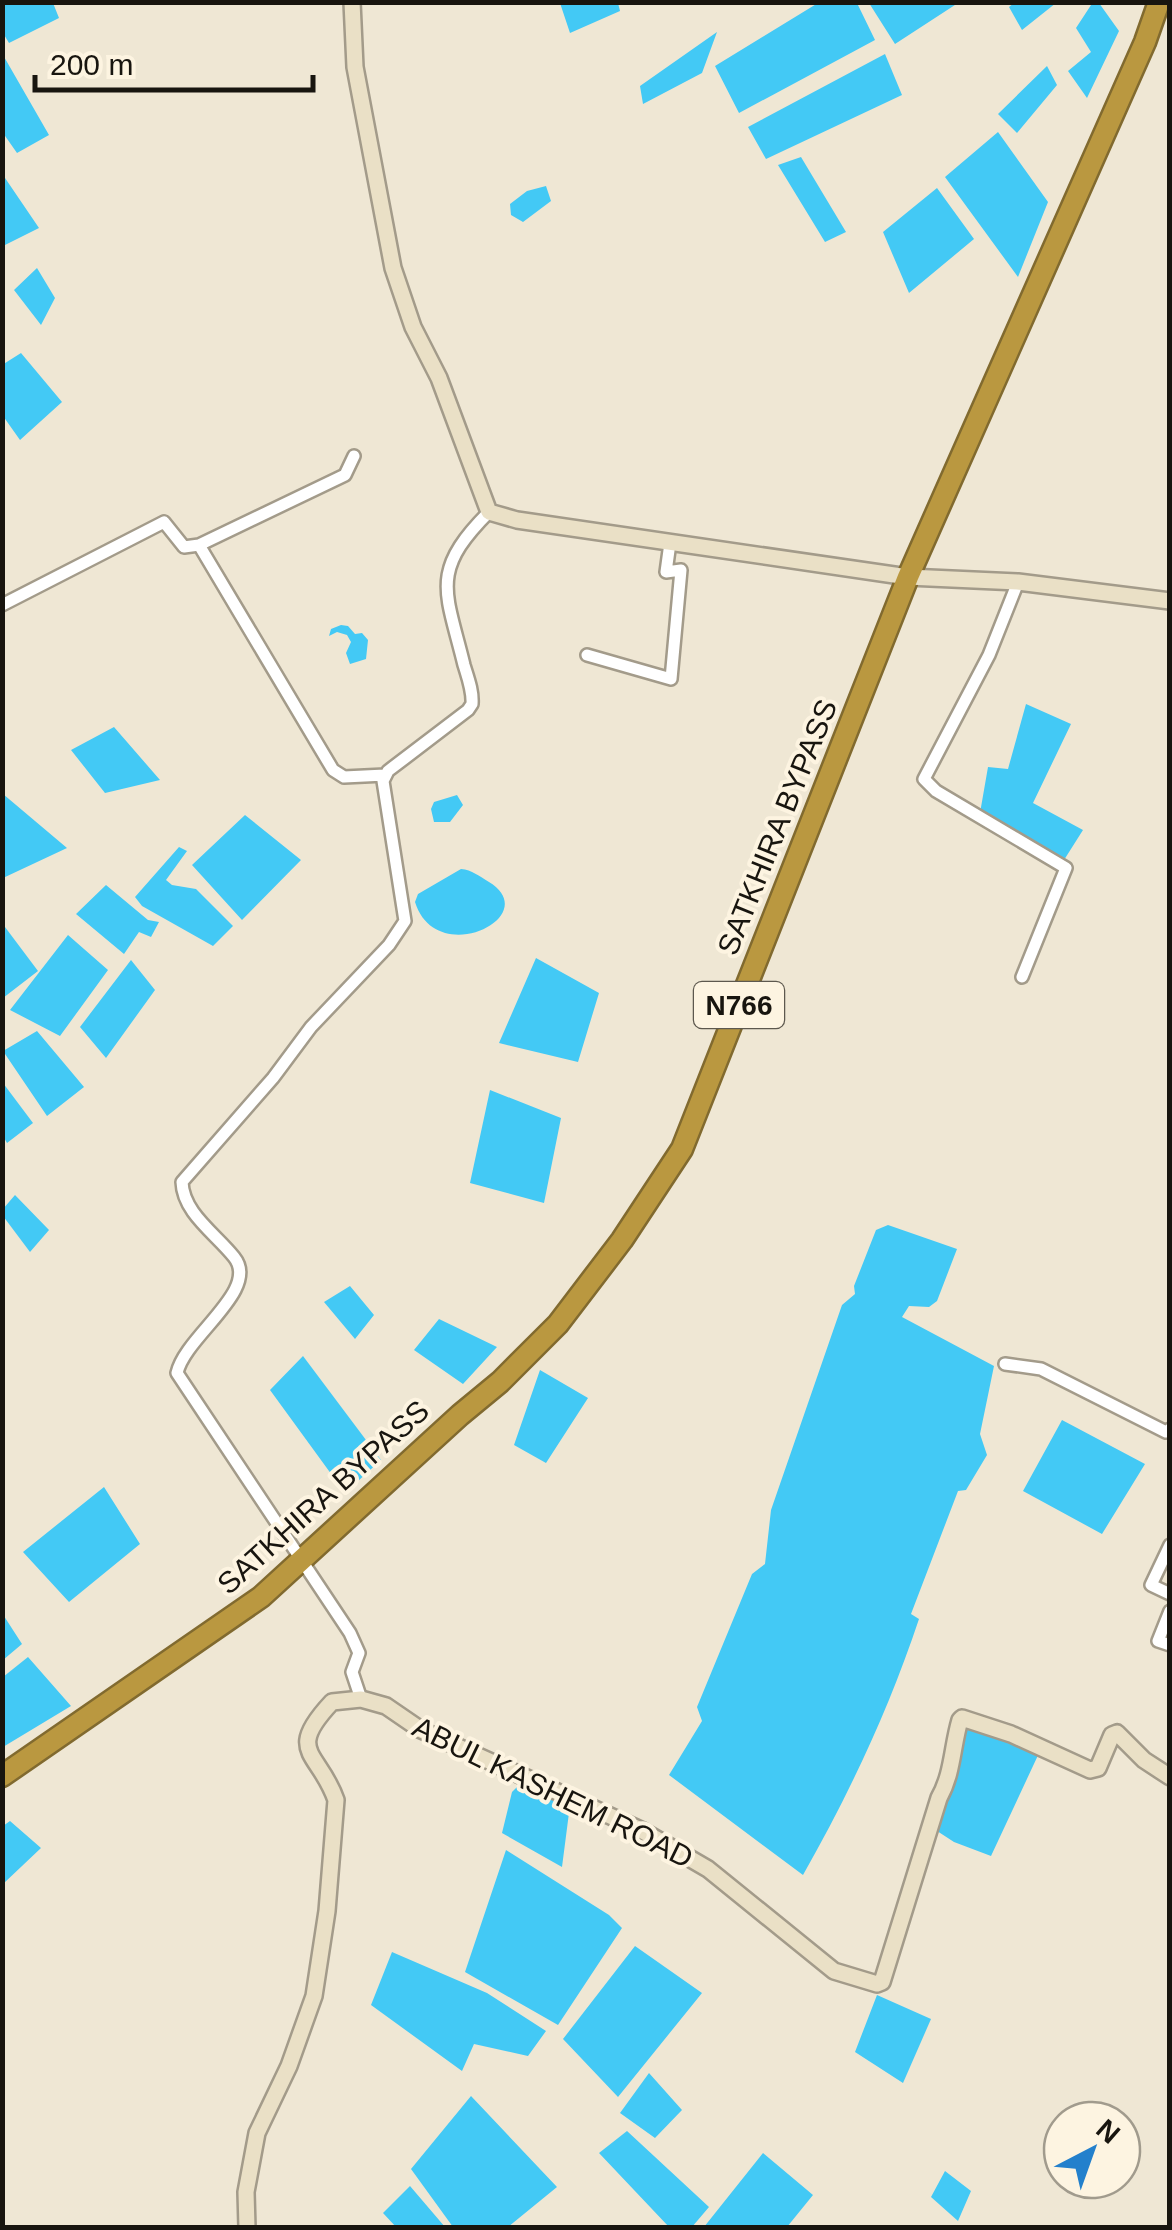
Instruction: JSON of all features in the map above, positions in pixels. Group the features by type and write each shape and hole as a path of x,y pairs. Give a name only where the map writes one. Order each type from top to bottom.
{"highway":[{"name":"SATKHIRA BYPASS","path":"2,1776 261,1597 500,1382 558,1324 622,1240 682,1149 908,578 1145,42 1159,2"}],"street":[{"path":"352,2 355,67 393,268 489,512"},
{"path":"2,604 164,522 184,547 198,545 345,475 354,456"},
{"path":"489,512 517,520 908,578 1018,582 1170,602"},
{"path":"247,2228 246,2192 257,2134 314,1996 327,1911 336,1800 330,1784 308,1756 307,1740 312,1724 332,1702 361,1699 352,1672 359,1653 177,1374 182,1358 200,1332 234,1296 240,1278 238,1260 194,1212 182,1194 182,1182 273,1078 311,1027 403,927 406,915 384,793 385,775 472,704 447,596 447,570 489,512"},
{"path":"587,655 671,679 681,570 666,572 670,542"},
{"path":"198,545 333,770 344,776 385,775"},
{"path":"1018,582 989,655 924,779 936,791 1066,868 1022,977"},
{"path":"1004,1364 1041,1369 1166,1432 1170,1428"},
{"path":"1170,1545 1152,1585 1170,1594"},
{"path":"1170,1611 1158,1641 1170,1646"},
{"name":"ABUL KASHEM ROAD","path":"361,1699 386,1706 421,1730 642,1830 708,1869 834,1972 877,1984 882,1982 899,1936 939,1798 950,1778 952,1744 962,1718 1011,1734 1090,1770 1098,1768 1112,1734 1117,1734 1144,1760 1170,1776"}],"water":[{"path":"1014,2 1056,3 1022,30 1009,7"},
{"path":"1093,2 1099,3 1119,31 1087,98 1068,71 1091,52 1076,28"},
{"path":"2,3 53,3 59,18 9,43 3,33"},
{"path":"560,3 618,3 620,11 570,33"},
{"path":"818,3 857,3 875,40 739,113 715,66"},
{"path":"869,3 958,3 895,44"},
{"path":"717,32 702,73 643,104 640,86"},
{"path":"885,54 902,95 766,159 748,127"},
{"path":"3,55 49,135 17,153 3,133"},
{"path":"1047,66 1057,85 1017,133 998,114"},
{"path":"998,132 1048,202 1018,277 945,177"},
{"path":"801,157 846,232 825,242 778,165"},
{"path":"3,175 39,228 2,246"},
{"path":"546,186 551,201 523,222 511,215 510,204 527,191"},
{"path":"937,188 974,239 909,293 883,232"},
{"path":"37,268 55,298 41,325 14,290"},
{"path":"21,353 62,402 20,440 3,416 2,365"},
{"path":"341,625 355,634 362,633 368,640 366,659 350,664 346,653 351,642 347,635 337,632 329,636 331,629"},
{"path":"1026,704 1071,724 1033,803 1083,830 1064,860 980,813 988,767 1008,769"},
{"path":"114,727 160,780 105,793 71,750"},
{"path":"3,794 67,848 3,878"},
{"path":"457,795 463,805 450,822 434,822 434,802"},
{"path":"245,815 301,860 242,920 192,865"},
{"path":"179,847 187,851 166,880 172,885 196,889 233,926 213,946 142,906 135,897"},
{"path":"461,869 489,882 503,895 504,909 496,921 462,935 443,932 427,922 415,902 418,894"},
{"path":"106,885 148,920 159,922 151,937 139,932 124,954 76,914"},
{"path":"2,923 38,971 3,998 2,998"},
{"path":"68,935 108,970 60,1036 10,1010"},
{"path":"536,958 599,993 578,1062 499,1043"},
{"path":"131,960 155,990 106,1058 80,1027"},
{"path":"37,1031 84,1087 47,1116 3,1051"},
{"path":"3,1083 33,1123 7,1143 3,1136"},
{"path":"490,1090 561,1118 544,1203 470,1183"},
{"path":"15,1195 49,1230 30,1252 3,1216 3,1209"},
{"path":"888,1225 957,1249 937,1301 929,1307 909,1306 902,1317 994,1366 980,1434 987,1455 966,1490 958,1491 911,1614 919,1619 882,1718 803,1875 669,1775 702,1721 697,1707 752,1574 765,1564 771,1510 842,1305 855,1294 854,1286 876,1230"},
{"path":"350,1286 374,1315 355,1339 324,1302"},
{"path":"439,1319 497,1347 463,1384 414,1350"},
{"path":"303,1356 381,1460 345,1493 270,1390"},
{"path":"540,1370 588,1398 546,1463 514,1445"},
{"path":"1062,1420 1145,1464 1102,1534 1023,1491"},
{"path":"104,1487 140,1544 69,1602 23,1552"},
{"path":"2,1613 22,1644 3,1660 2,1660"},
{"path":"28,1657 71,1706 3,1747 3,1677"},
{"path":"964,1723 1040,1751 991,1856 954,1842 934,1829"},
{"path":"520,1784 570,1805 562,1867 502,1833 512,1792"},
{"path":"10,1821 41,1848 3,1884 3,1826"},
{"path":"506,1850 609,1915 622,1928 558,2025 465,1972"},
{"path":"635,1946 702,1993 618,2097 563,2039"},
{"path":"392,1952 487,1993 546,2031 528,2056 474,2044 462,2071 371,2005"},
{"path":"877,1995 931,2019 903,2083 855,2052"},
{"path":"649,2073 682,2110 655,2138 620,2113"},
{"path":"471,2096 557,2187 508,2227 453,2227 411,2169"},
{"path":"627,2131 709,2207 692,2227 669,2227 599,2153"},
{"path":"763,2153 813,2195 787,2227 704,2227"},
{"path":"945,2171 971,2191 958,2221 931,2197"},
{"path":"410,2186 445,2227 396,2227 383,2213"}]}
